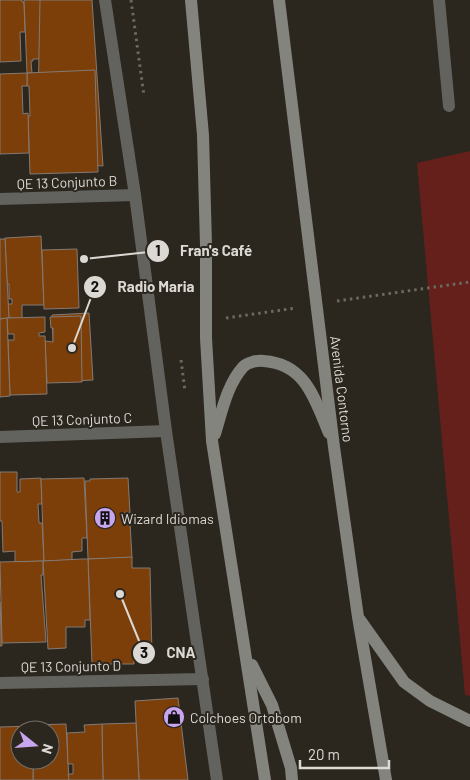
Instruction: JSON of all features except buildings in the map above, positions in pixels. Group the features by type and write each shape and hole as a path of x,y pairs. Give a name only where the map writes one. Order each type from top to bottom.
{"main road":[{"path":"191,0 203,135 206,338 212,441 265,780"},
{"name":"Avenida Contorno","path":"279,0 334,447 358,617 386,780"},
{"path":"212,441 230,386 244,365 258,360 276,362 298,373 311,391 334,447"},
{"path":"358,617 404,682 430,701 470,720"},
{"path":"246,654 272,705 291,768 292,780"}],"street":[{"path":"105,0 135,195 166,431 217,780"},
{"path":"439,0 449,106"},
{"name":"QE 13 Conjunto B","path":"0,199 135,195"},
{"name":"QE 13 Conjunto C","path":"0,437 166,431"},
{"name":"QE 13 Conjunto D","path":"0,683 203,679"}],"shaded area":[{"path":"470,151 470,696 465,695 417,163"}],"place":[{"name":"Fran's Café","path":"84,259"},
{"name":"Radio Maria","path":"72,348"},
{"name":"Wizard Idiomas","path":"105,518"},
{"name":"CNA","path":"120,594"},
{"name":"Colchoes Ortobom","path":"174,717"}]}
